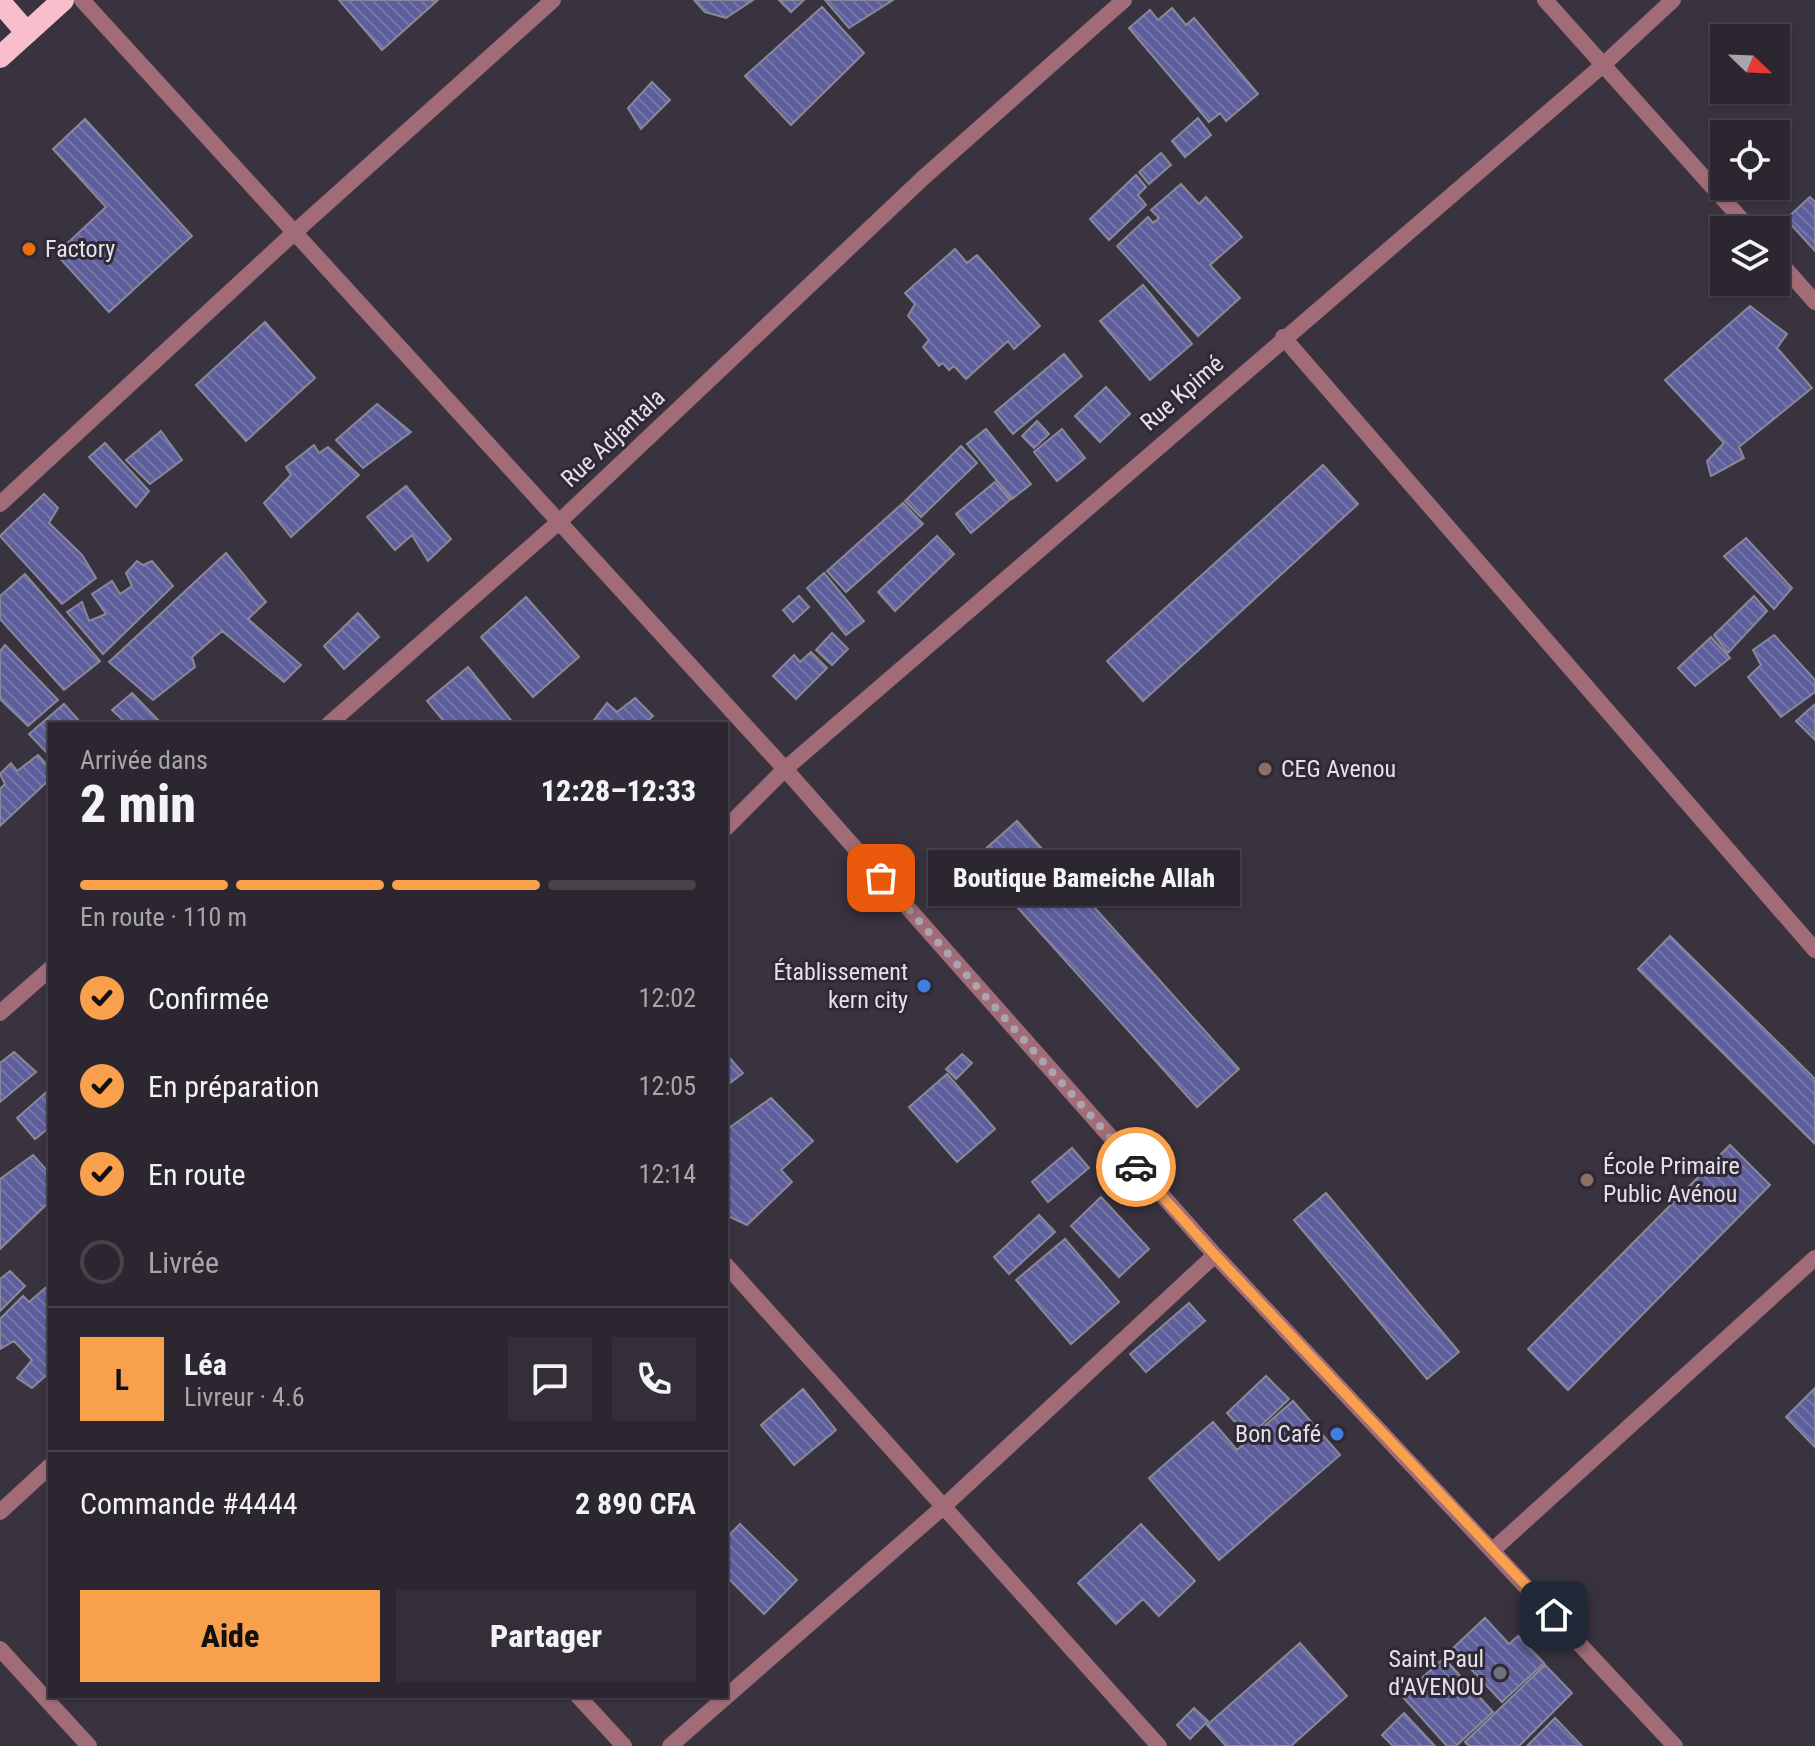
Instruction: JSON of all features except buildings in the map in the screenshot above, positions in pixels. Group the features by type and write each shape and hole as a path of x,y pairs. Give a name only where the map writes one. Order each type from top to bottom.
{"highway":[{"path":"0,57 63,0"},
{"path":"1,2 27,33"}],"street":[{"path":"82,0 785,769 1215,1255 1494,1549 1675,1746"},
{"path":"0,504 553,0"},
{"name":"Rue Adjantala","path":"331,722 560,521 923,178 1124,0"},
{"path":"1545,0 1738,216"},
{"name":"Rue Kpimé","path":"728,826 785,769 1283,337 1603,65 1673,0"},
{"path":"1790,274 1815,302"},
{"path":"1283,337 1815,950"},
{"path":"0,1013 48,971"},
{"path":"728,1695 943,1507 1215,1255"},
{"path":"1494,1549 1815,1258"},
{"path":"728,1267 1159,1746"},
{"path":"0,1512 48,1468"},
{"path":"0,1649 89,1746"},
{"path":"580,1698 624,1746"},
{"path":"670,1746 725,1698"}],"way so far":[{"path":"881,878 1136,1167"}],"place":[{"name":"Factory","path":"29,249"},
{"name":"CEG Avenou","path":"1265,769"},
{"name":"Boutique Bameiche Allah","path":"881,878"},
{"name":"Établissement kern city","path":"924,986"},
{"name":"École Primaire Public Avénou","path":"1587,1180"},
{"name":"Bon Café","path":"1337,1434"},
{"name":"Saint Paul d'AVENOU","path":"1500,1673"}],"route":[{"path":"1136,1167 1554,1615"}]}
